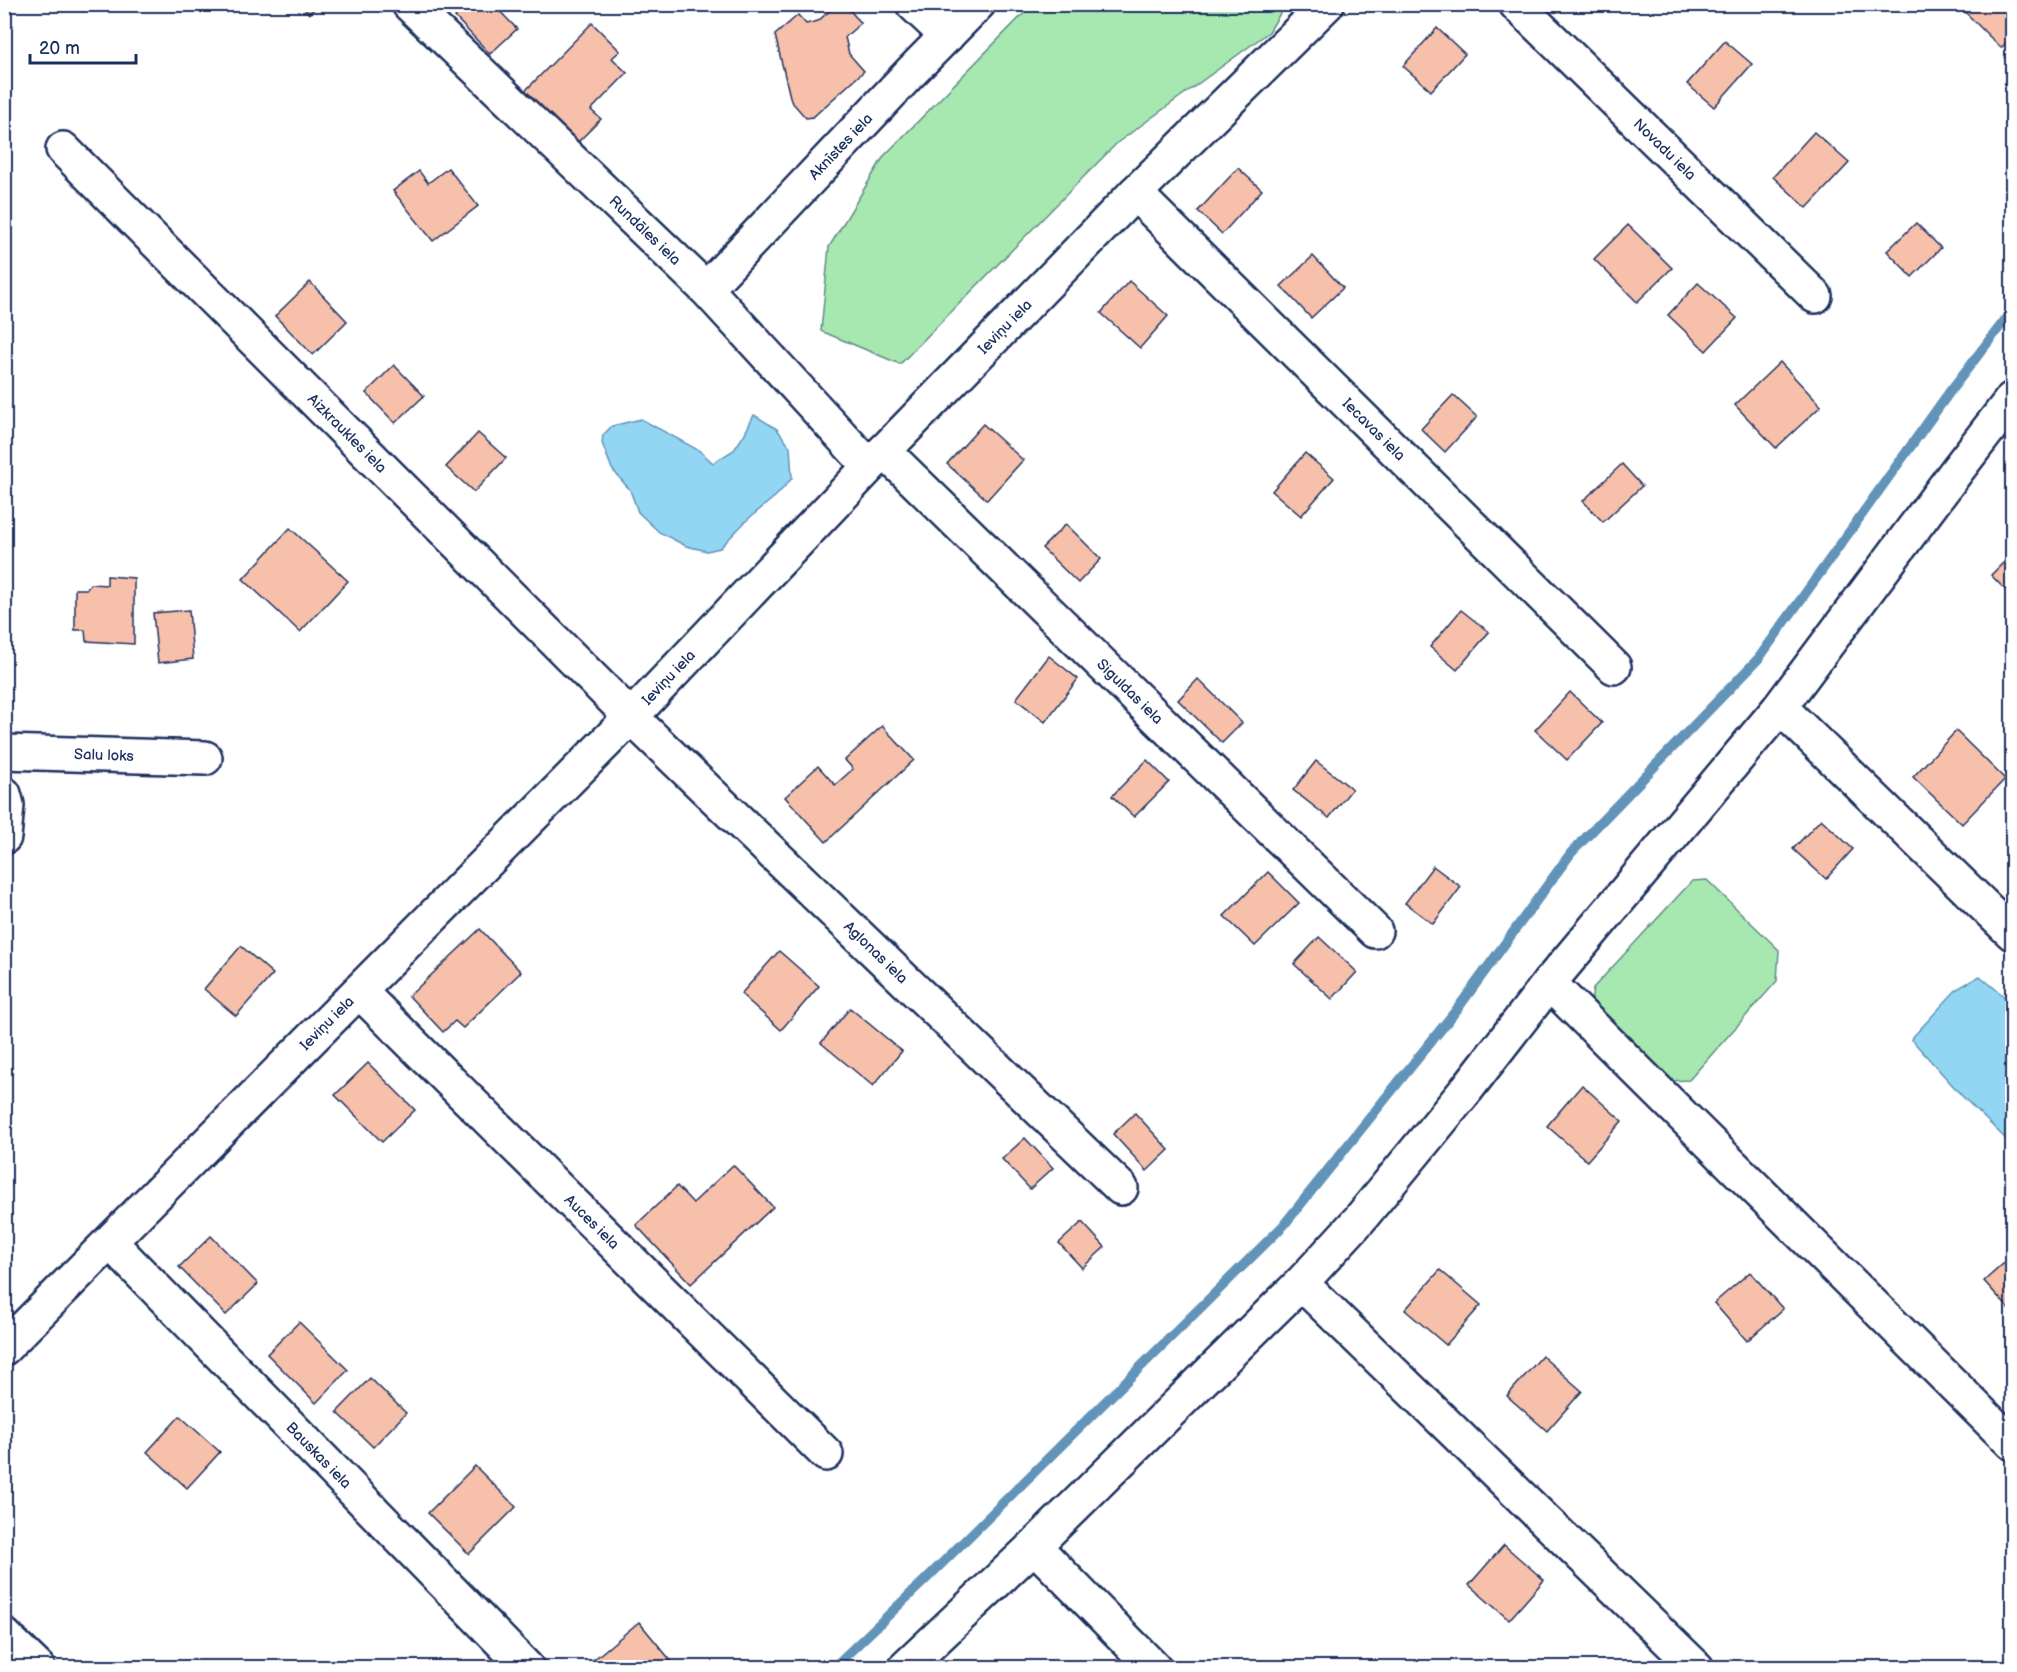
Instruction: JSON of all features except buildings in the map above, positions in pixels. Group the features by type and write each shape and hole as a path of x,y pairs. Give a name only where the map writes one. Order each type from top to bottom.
{"street":[{"name":"Rundāles iela","path":"409,4 706,288 876,459"},
{"path":"913,4 947,36"},
{"name":"Aknīstes iela","path":"706,288 978,4"},
{"name":"Ieviņu iela","path":"4,1348 111,1243 631,717 876,459 1135,193 1327,4"},
{"name":"Novadu iela","path":"1516,4 1815,296"},
{"name":"Aizkraukles iela","path":"63,149 631,717"},
{"name":"Iecavas iela","path":"1135,193 1614,667"},
{"path":"905,1668 1034,1546 1301,1283 1359,1220 1466,1090 1549,984 1780,707 1951,478 2010,408"},
{"name":"Siguldas iela","path":"876,459 1375,931"},
{"path":"1780,707 2013,933"},
{"name":"Aglonas iela","path":"631,717 1121,1188"},
{"name":"Salu loks","path":"4,752 205,759"},
{"path":"4,794 7,805 4,837"},
{"path":"1549,984 2013,1443"},
{"name":"Auces iela","path":"359,991 826,1454"},
{"name":"Bauskas iela","path":"111,1243 527,1668"},
{"path":"1301,1283 1697,1668"},
{"path":"1034,1546 1154,1668"},
{"path":"4,1635 38,1668"}],"green space":[{"path":"1032,5 1285,5 1269,32 1117,143 900,364 821,331 829,247 884,156"},
{"path":"1707,880 1779,950 1777,981 1689,1080 1668,1081 1591,1005 1593,988 1692,881"}],"water":[{"path":"754,415 777,429 790,447 792,478 720,548 707,551 686,546 659,532 638,512 630,490 612,469 602,443 603,435 612,426 641,419 700,451 713,463 734,450"},
{"path":"1980,976 2012,1003 2012,1145 1964,1098 1911,1039 1957,989"}],"waterway":[{"path":"4,9 10,4"},
{"path":"833,1668 1283,1226 1458,1008 1571,853 1759,658 1951,390 2012,311"}]}
